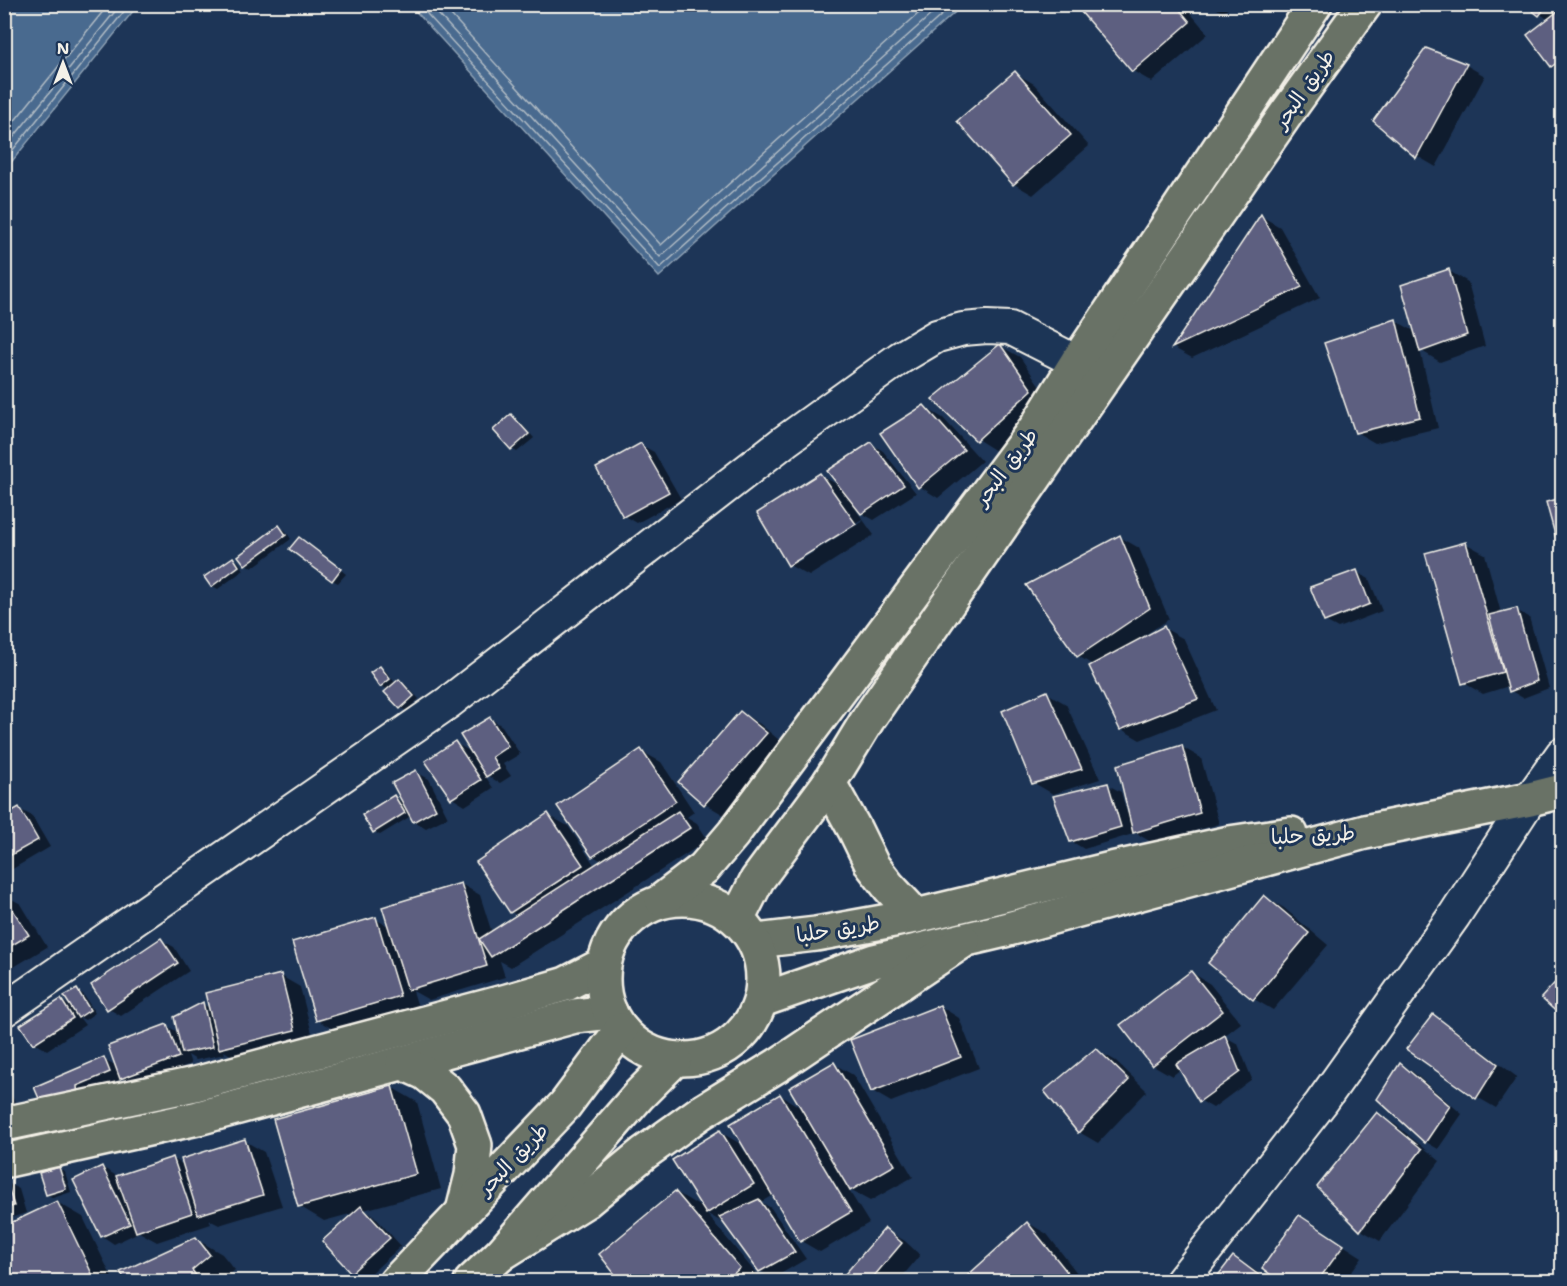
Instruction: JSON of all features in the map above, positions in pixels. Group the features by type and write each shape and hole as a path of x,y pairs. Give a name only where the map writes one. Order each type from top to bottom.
{"main road":[{"name":"طريق البحر","path":"747,930 758,880 829,783 1049,433 1077,362 1315,4"},
{"name":"طريق البحر","path":"662,900 704,868 733,834 1049,433 1365,4"},
{"path":"829,783 872,865 916,916"},
{"path":"1365,832 1563,791"},
{"name":"طريق حلبا","path":"747,930 816,934 916,916 1230,843 1303,832 1365,832"},
{"name":"طريق حلبا","path":"762,1000 874,961 963,941 1365,832"},
{"path":"702,899 747,930 764,970 762,1000 750,1026 729,1046 703,1057 675,1059 645,1049 615,1021 603,989 603,965 614,937 634,914 662,900 702,899"},
{"path":"501,1254 586,1201 644,1153 700,1113 778,1065 963,941"},
{"path":"4,1124 195,1083 516,998 566,984 603,965"},
{"path":"4,1161 198,1118 575,1016 615,1021"},
{"name":"طريق البحر","path":"396,1281 565,1105 615,1021"},
{"path":"471,1281 501,1254 639,1095 675,1059"},
{"path":"403,1063 425,1073 445,1089 464,1114 475,1145 472,1175 463,1211"},
{"path":"195,1083 198,1118"}],"street":[{"path":"4,1010 449,702 784,441 900,358 937,336 963,329 987,327 1010,328 1077,362"},
{"path":"1181,1281 1321,1103 1454,916 1530,799 1563,754"}],"water":[{"path":"4,5 138,5 5,170"},
{"path":"410,5 963,5 659,277"}],"building":[{"path":"1090,4 1175,4 1190,22 1132,72 1081,12"},
{"path":"1524,4 1548,4 1539,16"},
{"path":"1562,8 1562,59 1551,67 1527,35"},
{"path":"1426,48 1467,64 1416,158 1373,121"},
{"path":"1015,71 1071,135 1013,185 957,121"},
{"path":"1261,214 1302,287 1172,348"},
{"path":"1449,269 1467,335 1420,352 1401,285"},
{"path":"1396,319 1420,417 1355,433 1324,343"},
{"path":"1000,344 1032,390 976,441 932,399"},
{"path":"924,405 964,450 918,488 880,433"},
{"path":"511,414 529,434 511,450 493,430"},
{"path":"871,442 904,485 861,514 827,471"},
{"path":"641,443 669,492 623,517 596,468"},
{"path":"820,473 856,524 788,566 757,513"},
{"path":"1562,498 1562,553 1560,553 1546,502"},
{"path":"279,525 286,535 245,565 238,556"},
{"path":"1120,535 1150,608 1077,657 1026,585"},
{"path":"299,537 341,569 332,581 289,549"},
{"path":"1466,542 1503,672 1462,684 1425,553"},
{"path":"233,557 239,566 211,587 204,577"},
{"path":"1357,570 1370,604 1324,622 1310,587"},
{"path":"1517,608 1537,681 1509,692 1489,615"},
{"path":"1164,626 1198,699 1120,730 1089,666"},
{"path":"380,666 390,679 380,687 370,673"},
{"path":"399,679 414,696 400,709 384,692"},
{"path":"1047,691 1082,769 1032,784 1002,711"},
{"path":"740,711 767,733 704,805 678,782"},
{"path":"490,717 508,746 492,757 499,769 486,777 460,735"},
{"path":"455,741 481,780 451,799 425,761"},
{"path":"1182,745 1200,813 1133,833 1117,765"},
{"path":"641,749 676,801 592,857 557,806"},
{"path":"416,770 436,809 413,822 392,783"},
{"path":"1108,783 1121,827 1070,842 1053,796"},
{"path":"394,795 405,813 373,833 362,815"},
{"path":"19,807 38,840 4,859 4,816"},
{"path":"678,811 690,828 491,957 479,939"},
{"path":"548,813 583,865 510,913 476,862"},
{"path":"461,883 487,966 408,990 382,907"},
{"path":"1264,895 1309,933 1253,1000 1208,963"},
{"path":"4,896 29,935 4,950"},
{"path":"376,917 400,996 316,1021 292,942"},
{"path":"161,938 178,963 107,1010 91,985"},
{"path":"1191,971 1223,1011 1152,1066 1120,1025"},
{"path":"281,974 295,1030 219,1049 205,993"},
{"path":"1562,975 1562,1017 1541,998"},
{"path":"77,989 90,1010 78,1018 64,996"},
{"path":"61,999 73,1018 33,1044 20,1025"},
{"path":"203,1002 213,1047 182,1053 174,1017"},
{"path":"940,1005 961,1057 871,1092 850,1040"},
{"path":"1433,1014 1498,1064 1476,1099 1406,1049"},
{"path":"167,1024 179,1057 120,1079 108,1046"},
{"path":"1225,1035 1240,1072 1199,1102 1176,1064"},
{"path":"1096,1048 1129,1080 1078,1133 1044,1091"},
{"path":"104,1057 110,1072 77,1086 79,1107 44,1110 34,1087"},
{"path":"834,1062 895,1165 850,1191 789,1088"},
{"path":"1400,1063 1450,1106 1425,1143 1377,1099"},
{"path":"392,1086 417,1174 298,1207 273,1119"},
{"path":"780,1094 851,1212 800,1242 730,1124"},
{"path":"1377,1112 1422,1149 1360,1231 1317,1187"},
{"path":"720,1130 754,1184 706,1214 672,1160"},
{"path":"245,1139 263,1195 198,1215 181,1159"},
{"path":"173,1157 192,1213 136,1232 116,1176"},
{"path":"102,1166 130,1224 101,1237 73,1180"},
{"path":"59,1167 66,1189 46,1195 39,1173"},
{"path":"6,1180 14,1206 4,1209 4,1181"},
{"path":"675,1191 740,1268 724,1282 621,1282 599,1254"},
{"path":"759,1199 795,1252 759,1272 719,1217"},
{"path":"57,1201 96,1282 4,1282 4,1226"},
{"path":"361,1206 390,1238 351,1273 322,1241"},
{"path":"1299,1215 1344,1245 1317,1282 1280,1282 1262,1268"},
{"path":"1027,1222 1072,1278 1068,1282 976,1282 968,1275"},
{"path":"885,1228 902,1243 869,1282 838,1282"},
{"path":"196,1237 210,1255 192,1270 201,1282 127,1282 120,1272"},
{"path":"1233,1256 1268,1282 1213,1282"}]}
